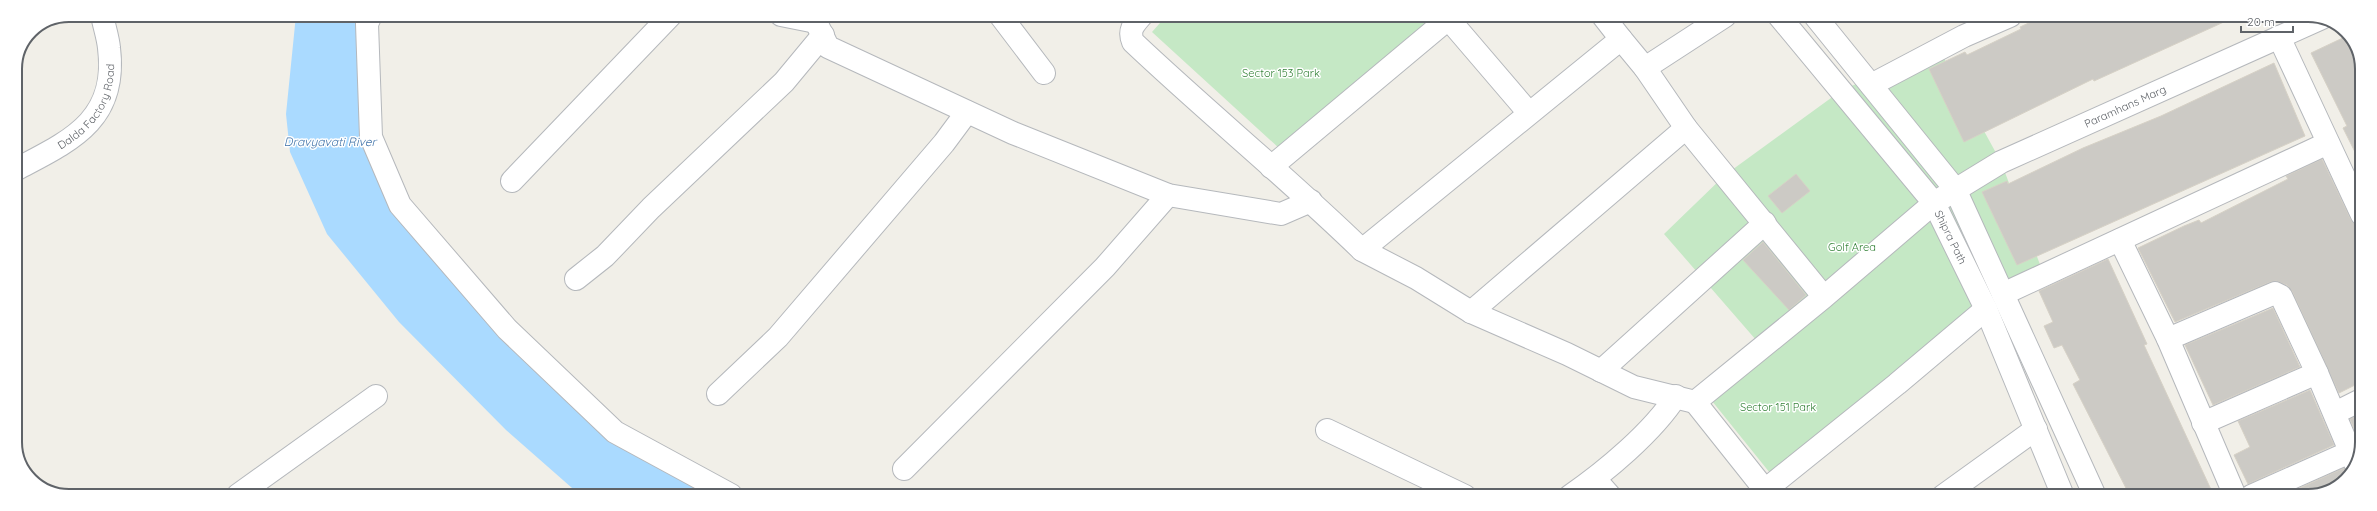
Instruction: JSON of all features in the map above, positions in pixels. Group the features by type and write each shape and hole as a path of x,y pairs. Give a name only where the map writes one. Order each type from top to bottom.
{"street":[{"name":"Dalda Factory Road","path":"22,166 72,139 90,122 104,103 108,85 109,60 106,22"},
{"path":"368,22 371,137 400,205 507,328 615,432 720,489"},
{"path":"512,181 664,22"},
{"path":"1005,22 1044,73"},
{"path":"1137,22 1131,30 1130,35 1133,42 1271,167 1311,201 1362,250 1416,278 1471,312 1634,387 1685,399 1764,489"},
{"path":"1271,167 1441,22"},
{"path":"1451,22 1529,113"},
{"path":"1608,22 1645,68 1686,128 1824,297"},
{"path":"1645,68 1716,22"},
{"name":"Shipra Path","path":"1784,22 1934,203 1986,309 2060,489"},
{"path":"1820,22 1955,189 2092,489"},
{"path":"1871,85 1982,22"},
{"name":"Paramhans Marg","path":"1580,489 1595,479 1654,424 1685,399 1824,297 1934,203 1955,189 2001,162 2288,28 2308,22"},
{"path":"819,24 828,46 1013,133 1168,195 1281,214 1311,201"},
{"path":"576,279 605,256 651,208 784,82 819,24"},
{"path":"2288,28 2328,143 2355,200"},
{"path":"1362,250 1621,38"},
{"path":"718,394 778,337 944,143 967,112"},
{"path":"1471,312 1686,128"},
{"path":"2003,294 2328,143"},
{"path":"904,469 1105,267 1168,195"},
{"path":"1601,371 1764,223"},
{"path":"2120,240 2168,339 2232,489"},
{"path":"2168,339 2275,293 2281,296 2335,413 2353,457 2269,489"},
{"path":"1772,489 1986,309"},
{"path":"2203,423 2317,373"},
{"path":"246,489 376,396"},
{"path":"2335,413 2355,403"},
{"path":"1953,489 2036,429"},
{"path":"1327,430 1450,489"},
{"path":"1595,479 1604,489"}],"green space":[{"name":"Sector 153 Park","path":"1161,22 1428,22 1280,149 1152,32"},
{"name":"Golf Area","path":"1939,49 2001,162 2044,275 1770,473 1712,401 1763,348 1664,234 1725,175 1842,90"}],"water":[{"name":"Dravyavati River","path":"295,22 377,22 365,120 403,209 638,450 704,489 573,489 506,430 399,322 327,234 290,152 286,114"}],"building":[{"path":"2031,22 2224,22 2094,81 2093,79 1964,142 1929,69 1965,52 1967,55 2021,29 2020,27"},
{"path":"2343,38 2349,45 2355,66 2355,152 2343,128 2347,126 2311,53"},
{"path":"2274,63 2305,136 2017,265 1982,192 2007,181 2008,184 2083,148 2161,116"},
{"path":"2322,159 2351,220 2355,225 2355,385 2339,393 2292,291 2287,285 2276,281 2270,282 2175,322 2138,248 2199,220 2201,223 2288,179 2286,176"},
{"path":"1796,174 1810,191 1782,213 1768,196"},
{"path":"1763,242 1806,295 1789,310 1743,260"},
{"path":"2108,259 2147,344 2144,345 2211,489 2126,489 2073,384 2080,380 2062,345 2054,348 2044,326 2053,322 2039,291"},
{"path":"2273,308 2300,367 2213,405 2185,345"},
{"path":"2310,390 2334,445 2248,484 2234,455 2250,447 2238,421"},
{"path":"2355,417 2355,431 2350,419"},
{"path":"2344,468 2346,470 2332,483 2323,487 2298,489"}],"park label":[{"name":"Sector 151 Park","path":"1778,407"}]}
